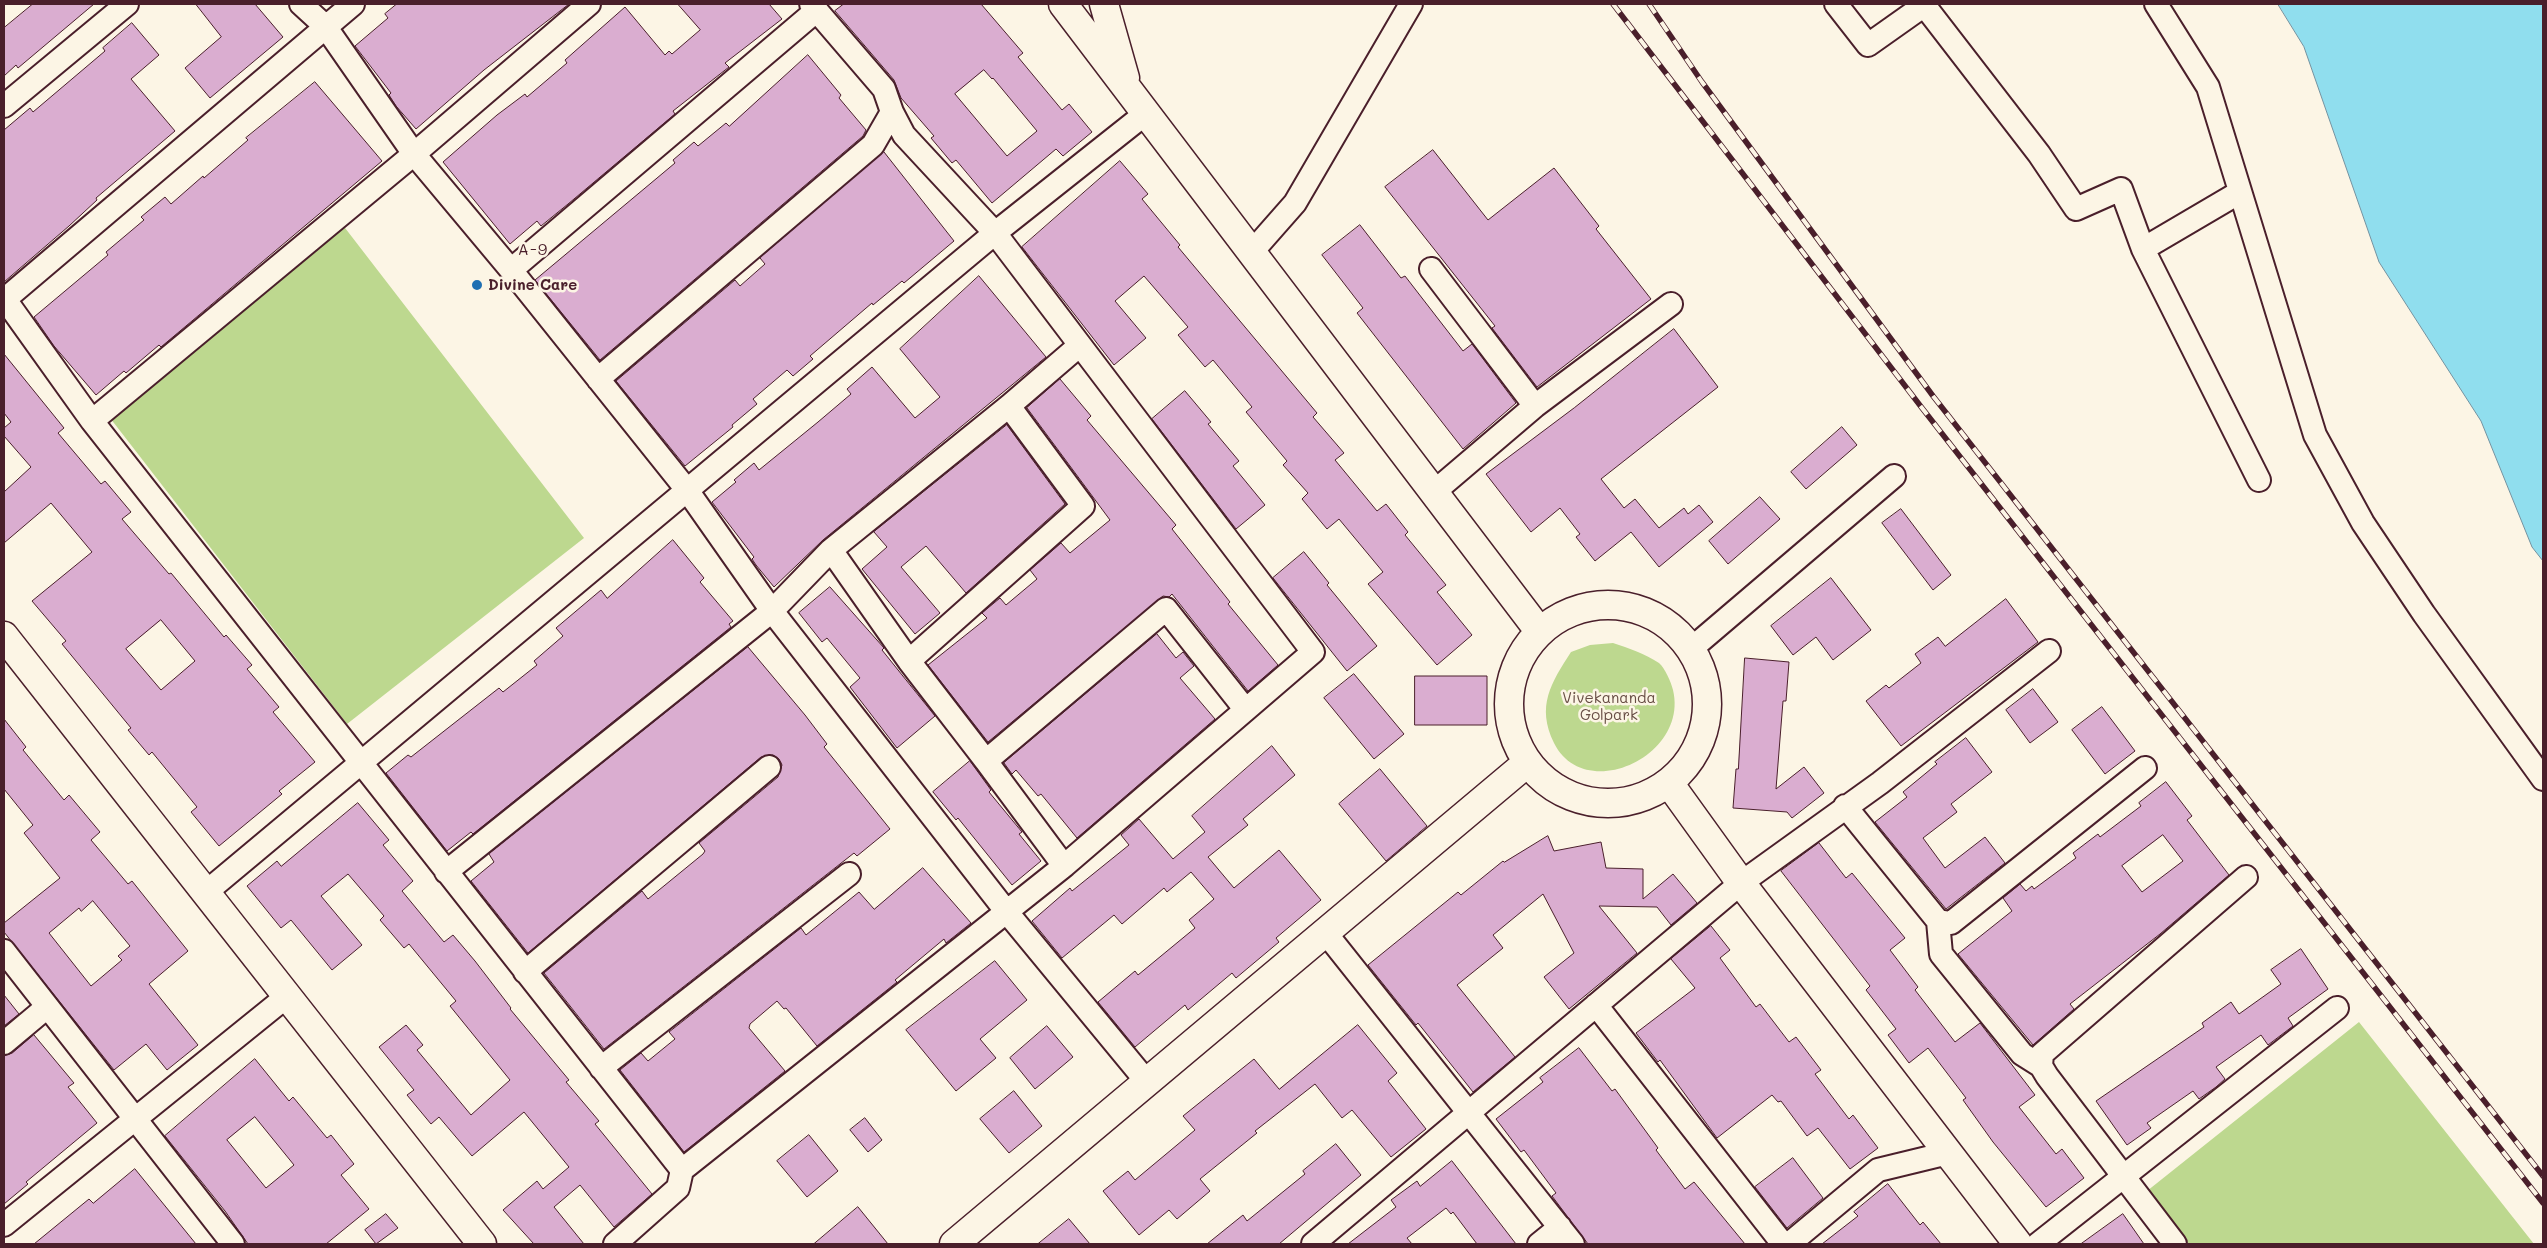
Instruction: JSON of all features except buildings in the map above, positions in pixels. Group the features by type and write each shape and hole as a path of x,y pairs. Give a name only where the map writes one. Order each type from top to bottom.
{"street":[{"path":"4,106 127,4"},
{"path":"300,4 325,26 414,154 511,270 687,490 772,611 1006,911 1148,1082"},
{"path":"353,4 4,299 92,421 682,1170"},
{"path":"92,421 414,154 588,4"},
{"path":"1063,4 1540,632"},
{"path":"1104,4 1138,104"},
{"path":"1251,253 1295,203 1411,4"},
{"path":"1836,4 1868,44 1925,4 2039,154 2076,209 2121,189 2143,249 2259,480"},
{"path":"2156,4 2208,87 2315,435 2363,523 2424,614 2543,779"},
{"path":"511,270 814,7 884,89 892,112 904,135 995,233 1313,652 1064,866 682,1170 678,1188 615,1244"},
{"path":"205,893 995,233 1138,104"},
{"path":"598,379 873,145 892,112"},
{"path":"2143,249 2240,192"},
{"path":"1431,269 1535,406"},
{"path":"1434,492 1535,406 1671,304"},
{"path":"446,872 772,611 831,550 1009,406 1080,345"},
{"path":"909,661 1083,506 1009,406"},
{"path":"1691,649 1894,476"},
{"path":"831,550 909,661 1064,866"},
{"path":"1610,604 1629,607 1656,617 1679,634 1691,649 1705,683 1706,720 1694,755 1670,783 1652,794 1634,801 1594,804 1556,790 1527,763 1512,731 1509,695 1519,660 1528,645 1540,632 1555,620 1572,611 1610,604"},
{"path":"986,761 1166,609 1245,709"},
{"path":"4,636 482,1244"},
{"path":"1313,1244 1741,883 1880,783 2049,651"},
{"path":"954,1244 1527,763"},
{"path":"525,972 769,767"},
{"path":"1938,921 1951,923 2145,768"},
{"path":"1670,783 1741,883 2018,1244"},
{"path":"1846,806 1938,921 1941,954 2022,1054 2041,1066 2122,1177 2175,1244"},
{"path":"601,1068 849,874"},
{"path":"2041,1066 2042,1054 2246,877"},
{"path":"1325,932 1470,1112 1566,1236 1539,1244"},
{"path":"4,950 134,1118 222,1240"},
{"path":"4,1225 286,997"},
{"path":"1596,1005 1782,1244"},
{"path":"4,1043 47,1007"},
{"path":"2038,1244 2337,1008"},
{"path":"1789,1244 1878,1170 1948,1153"}],"green space":[{"path":"342,224 584,538 347,724 107,414"},
{"name":"Vivekananda Golpark","path":"1613,643 1643,654 1661,665 1673,690 1674,714 1665,735 1650,752 1631,764 1609,771 1588,770 1568,761 1554,743 1546,718 1548,695 1557,674 1571,652 1590,645"},
{"path":"2359,1022 2534,1244 2189,1244 2147,1191"}],"water":[{"path":"2278,4 2543,4 2543,561 2532,547 2481,421 2379,262 2304,47"}],"railway":[{"path":"1613,4 1922,408 2543,1203"},
{"path":"1649,4 1702,82 1933,396 2543,1176"}],"place":[{"name":"Divine Care","path":"477,285"}],"district":[{"name":"A-9","path":"533,250"}]}
